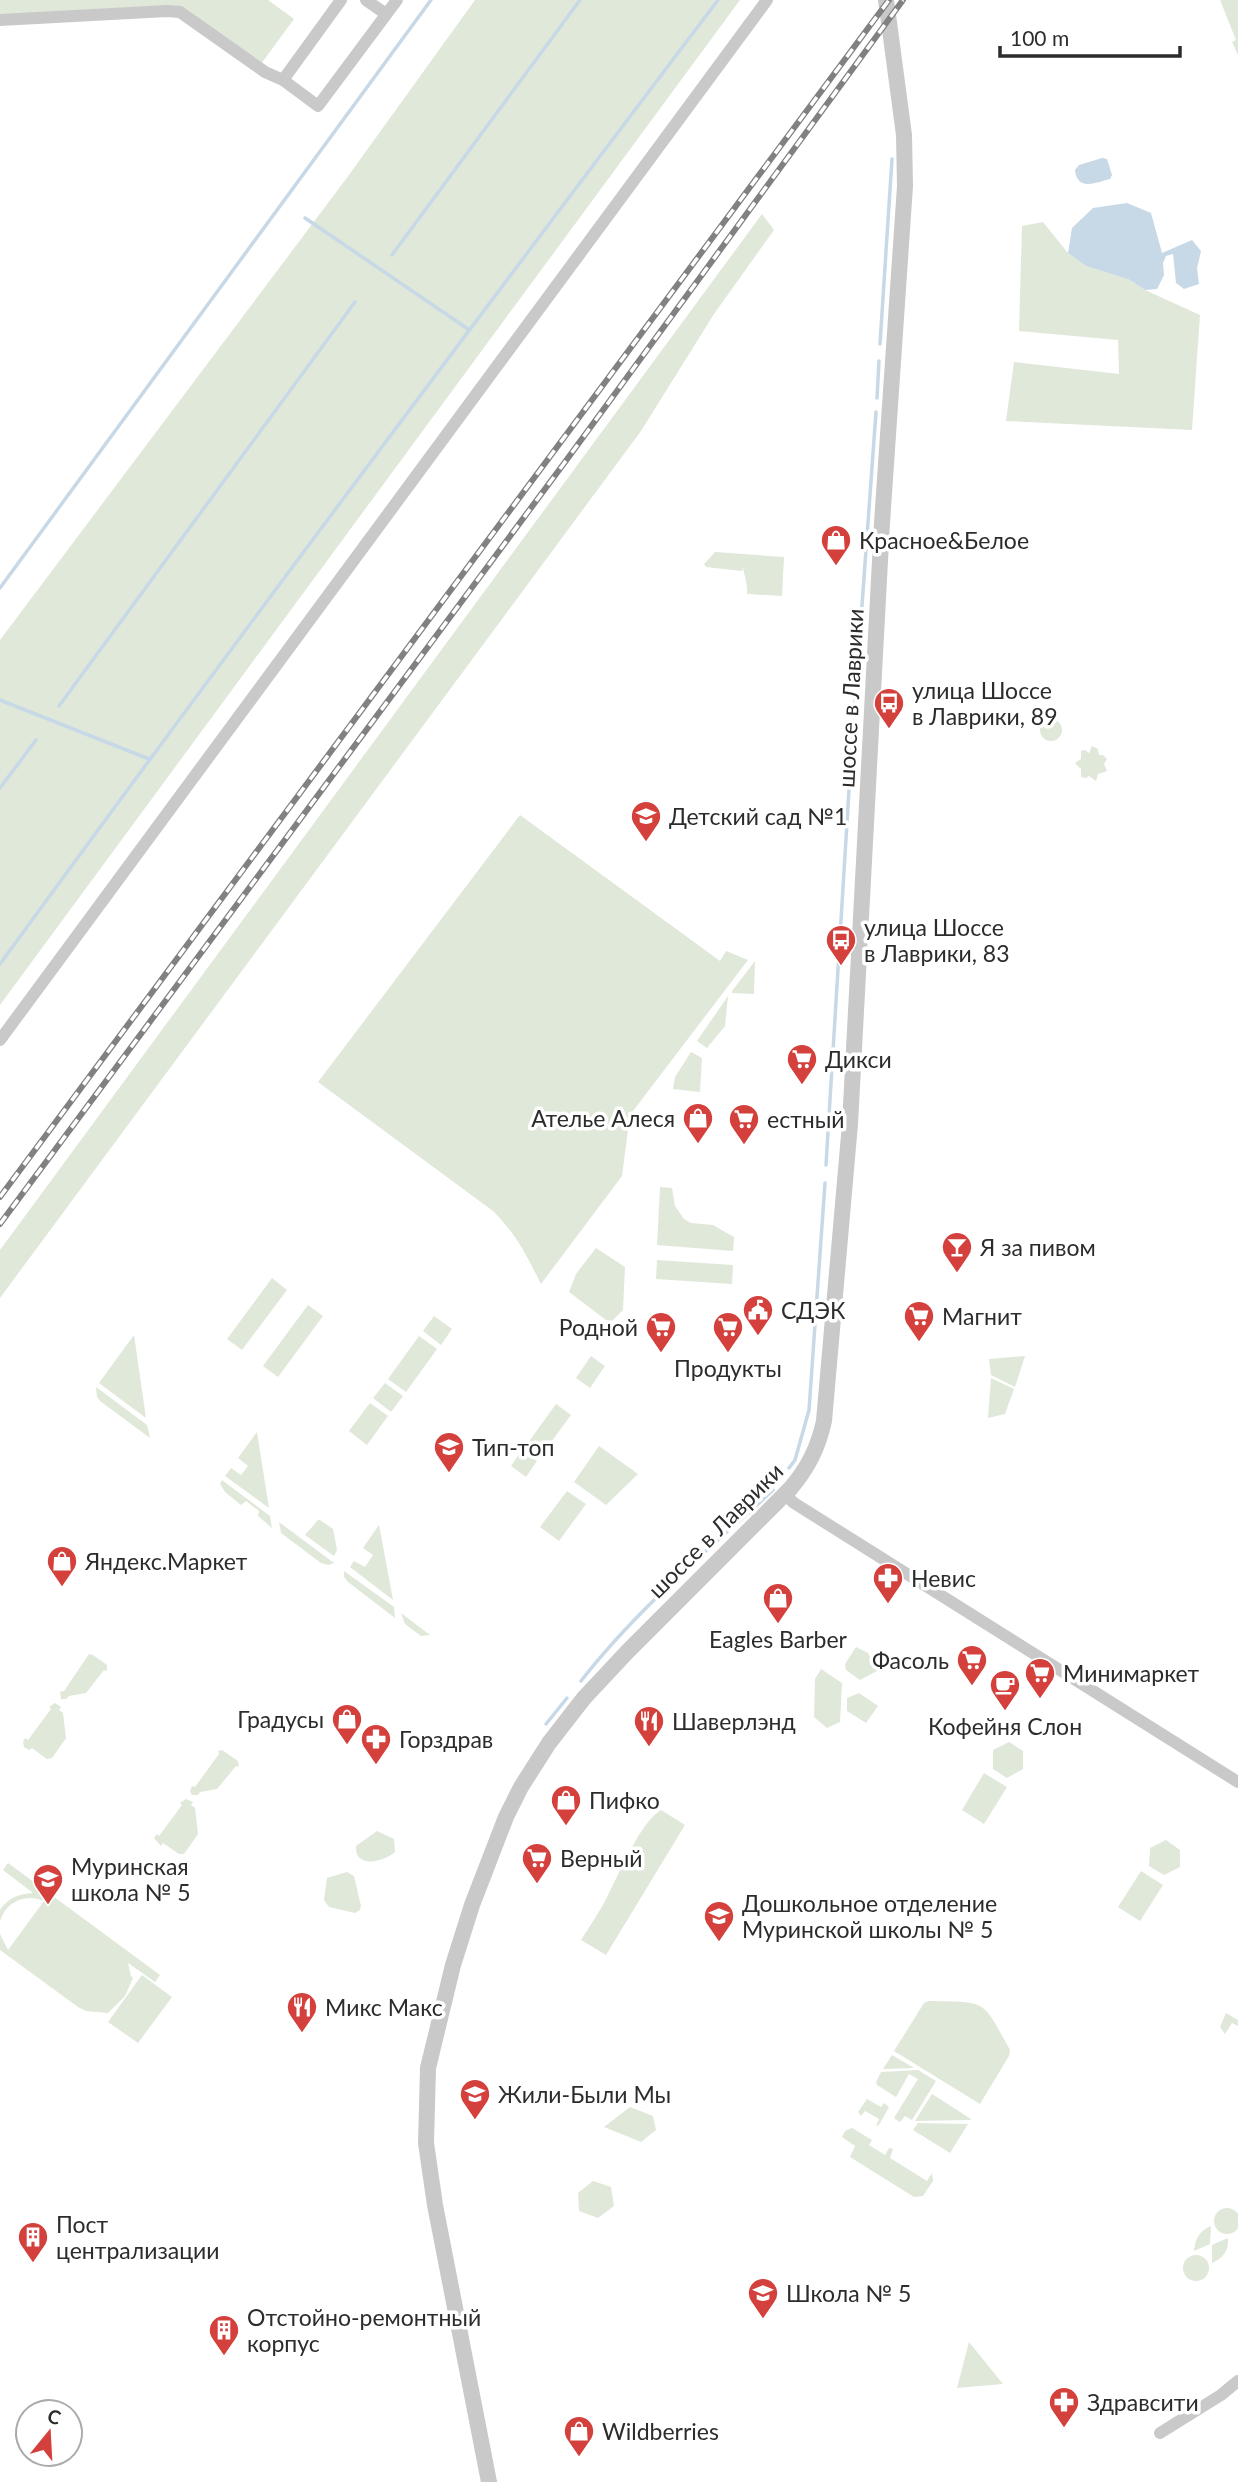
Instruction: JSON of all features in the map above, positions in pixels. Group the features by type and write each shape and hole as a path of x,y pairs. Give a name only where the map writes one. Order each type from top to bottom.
{"street":[{"path":"284,80 341,0"},
{"path":"366,0 386,15"},
{"path":"0,20 180,12 265,72 284,80 318,106 397,0"},
{"path":"0,1040 767,0"},
{"name":"шоссе в Лаврики","path":"489,2482 435,2205 426,2143 428,2068 453,1965 472,1905 506,1817 521,1787 549,1743 589,1692 628,1651 785,1495 807,1467 820,1438 824,1421 846,1185 882,523 905,186 904,135 886,0"},
{"path":"785,1495 1238,1782"},
{"path":"1160,2433 1222,2395 1238,2381"}],"shaded area":[{"path":"0,0 268,0 294,19 261,64 185,8 0,15"},
{"path":"475,0 740,0 0,1005 0,640 346,179"},
{"path":"1220,0 1238,0 1238,55 1232,42 1236,40"},
{"path":"762,214 774,230 714,314 641,431 0,1298 0,1250"},
{"path":"1043,222 1068,253 1086,266 1130,280 1145,290 1200,315 1192,430 1006,421 1014,362 1119,374 1118,340 1019,331 1022,226"},
{"path":"715,552 784,557 782,596 747,594 743,567 742,571 706,567 704,564"},
{"path":"1051,719 1059,722 1062,730 1059,738 1051,741 1043,738 1040,730 1043,722"},
{"path":"1092,746 1098,749 1099,755 1107,759 1104,764 1107,771 1098,774 1096,781 1089,776 1081,777 1081,769 1075,763 1081,759 1081,751 1089,753"},
{"path":"520,815 720,961 726,951 748,960 630,1115 622,1176 541,1284 515,1237 493,1211 318,1082"},
{"path":"755,961 754,994 732,993 732,991"},
{"path":"728,996 725,1026 707,1048 697,1041"},
{"path":"691,1052 702,1058 700,1092 673,1089 675,1077"},
{"path":"660,1187 672,1188 675,1206 684,1219 691,1223 713,1225 734,1237 733,1251 657,1245"},
{"path":"596,1248 625,1267 623,1310 610,1323 569,1292 576,1274"},
{"path":"657,1260 733,1265 732,1284 656,1279"},
{"path":"272,1278 287,1290 242,1350 227,1339"},
{"path":"308,1305 323,1316 278,1377 263,1366"},
{"path":"434,1316 452,1329 441,1345 423,1331"},
{"path":"134,1335 146,1418 99,1383"},
{"path":"419,1336 437,1349 406,1392 388,1379"},
{"path":"591,1356 605,1366 590,1388 576,1378"},
{"path":"1025,1356 1015,1387 991,1375 989,1359"},
{"path":"991,1378 1014,1389 1005,1414 988,1418"},
{"path":"385,1383 403,1396 391,1412 373,1398"},
{"path":"96,1387 147,1425 150,1438 100,1401"},
{"path":"370,1403 388,1416 367,1445 349,1431"},
{"path":"556,1404 571,1415 540,1457 525,1447"},
{"path":"257,1432 269,1508 225,1476 231,1468 241,1475 248,1466 238,1458"},
{"path":"599,1446 638,1474 606,1505 574,1482"},
{"path":"522,1450 537,1461 526,1477 511,1466"},
{"path":"222,1480 270,1516 272,1528 258,1516 259,1511 246,1501 241,1505 225,1492 220,1484"},
{"path":"567,1491 586,1504 559,1541 540,1527"},
{"path":"318,1520 333,1529 337,1550 334,1556 305,1535"},
{"path":"279,1522 334,1563 321,1563 281,1533"},
{"path":"379,1525 393,1600 350,1567 354,1561 365,1567 373,1555 363,1548"},
{"path":"344,1571 394,1607 395,1618 348,1582"},
{"path":"401,1613 430,1635 421,1636 405,1624"},
{"path":"856,1647 868,1653 877,1671 860,1680 846,1670 845,1664"},
{"path":"89,1654 107,1665 107,1671 104,1670 86,1693 61,1699 60,1692 64,1691"},
{"path":"821,1669 842,1683 840,1722 827,1728 814,1717 815,1679"},
{"path":"859,1693 878,1706 866,1723 847,1711 847,1698"},
{"path":"55,1703 61,1707 59,1710 63,1713 66,1738 52,1758 47,1759 32,1748 29,1750 24,1747 23,1742 25,1738 28,1740 51,1709 49,1707"},
{"path":"1009,1742 1023,1751 1023,1769 1007,1778 993,1769 993,1750"},
{"path":"222,1750 238,1761 239,1767 236,1766 217,1789 192,1795 192,1786 195,1787 219,1754 218,1751"},
{"path":"984,1773 1007,1787 984,1824 962,1810"},
{"path":"186,1799 193,1802 191,1805 195,1808 198,1834 184,1854 179,1854 163,1843 161,1846 154,1838 157,1834 159,1836 182,1805 180,1803"},
{"path":"661,1810 685,1825 606,1955 581,1940 604,1903 637,1839"},
{"path":"377,1831 394,1839 395,1852 384,1859 365,1861 357,1853 356,1846"},
{"path":"1166,1840 1180,1850 1180,1867 1164,1875 1149,1866 1150,1848"},
{"path":"8,1863 160,1975 155,1982 128,1963 133,1978 125,1996 108,2013 86,2011 0,1950 0,1934 8,1950 44,1901 30,1898 18,1900 7,1908 0,1921 0,1910 7,1902 19,1895 33,1893 3,1870"},
{"path":"1141,1871 1163,1885 1140,1921 1118,1907"},
{"path":"347,1872 354,1876 361,1906 355,1913 329,1907 324,1900 327,1878"},
{"path":"142,1975 172,1997 138,2043 108,2022"},
{"path":"924,2003 973,2003 981,2007 988,2012 1010,2050 980,2104 894,2051"},
{"path":"1226,2013 1238,2020 1238,2026 1232,2023 1225,2034 1220,2027"},
{"path":"892,2055 914,2068 883,2069"},
{"path":"918,2070 936,2081 912,2120 905,2116 900,2122 894,2118 918,2079 909,2074 896,2097 876,2082 881,2072"},
{"path":"932,2094 971,2119 915,2121"},
{"path":"867,2099 881,2107 884,2103 889,2107 879,2125 876,2126 879,2119 865,2111 861,2116 858,2112"},
{"path":"630,2107 653,2116 656,2130 641,2142 604,2127"},
{"path":"918,2123 968,2124 950,2153 913,2130"},
{"path":"852,2128 872,2140 869,2145 885,2155 889,2148 893,2149 890,2158 927,2181 932,2173 933,2181 923,2196 914,2197 850,2157 855,2146 842,2137 845,2131"},
{"path":"593,2181 611,2187 614,2206 598,2218 579,2211 578,2193"},
{"path":"1227,2208 1236,2212 1240,2221 1236,2230 1227,2234 1218,2230 1214,2221 1218,2212"},
{"path":"1211,2226 1210,2244 1194,2251 1199,2236"},
{"path":"1228,2238 1224,2253 1212,2263 1212,2245"},
{"path":"1196,2255 1205,2259 1209,2268 1205,2277 1196,2281 1187,2277 1183,2268 1187,2259"},
{"path":"969,2342 1003,2384 957,2388"}],"water":[{"path":"1107,159 1112,175 1110,179 1088,184 1079,181 1075,170 1079,165"},
{"path":"1127,203 1151,213 1162,253 1192,240 1201,251 1197,268 1199,284 1184,289 1176,283 1173,254 1166,256 1163,263 1164,275 1157,289 1145,290 1130,280 1086,266 1068,253 1072,228 1093,208"}],"waterway":[{"path":"0,588 431,0"},
{"path":"392,255 580,0"},
{"path":"0,964 357,480 718,0"},
{"path":"880,344 892,159"},
{"path":"305,218 468,329"},
{"path":"59,706 355,302"},
{"path":"877,398 879,361"},
{"path":"855,702 876,412"},
{"path":"0,700 149,759"},
{"path":"851,769 853,722"},
{"path":"0,788 36,740"},
{"path":"826,1165 849,790"},
{"path":"789,1468 795,1460 809,1410 825,1183"},
{"path":"581,1681 649,1605 773,1490"},
{"path":"546,1724 567,1698"}],"railway":[{"path":"0,1197 889,0"},
{"path":"0,1224 565,462 903,0"}],"place":[{"name":"Красное&Белое","path":"836,567"},
{"name":"улица Шоссе в Лаврики, 89","path":"889,730"},
{"name":"Детский сад №1","path":"646,843"},
{"name":"улица Шоссе в Лаврики, 83","path":"841,967"},
{"name":"Дикси","path":"802,1086"},
{"name":"Ателье Алеся","path":"698,1145"},
{"name":"естный","path":"744,1146"},
{"name":"Я за пивом","path":"957,1274"},
{"name":"СДЭК","path":"758,1337"},
{"name":"Магнит","path":"919,1343"},
{"name":"Родной","path":"661,1354"},
{"name":"Продукты","path":"728,1354"},
{"name":"Тип-топ","path":"449,1474"},
{"name":"Яндекс.Маркет","path":"62,1588"},
{"name":"Невис","path":"888,1605"},
{"name":"Eagles Barber","path":"778,1625"},
{"name":"Фасоль","path":"972,1687"},
{"name":"Минимаркет","path":"1040,1700"},
{"name":"Кофейня Слон","path":"1005,1712"},
{"name":"Градусы","path":"347,1746"},
{"name":"Шаверлэнд","path":"649,1748"},
{"name":"Горздрав","path":"376,1766"},
{"name":"Пифко","path":"566,1827"},
{"name":"Верный","path":"537,1885"},
{"name":"Муринская школа № 5","path":"48,1906"},
{"name":"Дошкольное отделение Муринской школы № 5","path":"719,1943"},
{"name":"Микс Макс","path":"302,2034"},
{"name":"Жили-Были Мы","path":"475,2121"},
{"name":"Пост централизации","path":"33,2264"},
{"name":"Школа № 5","path":"763,2320"},
{"name":"Отстойно-ремонтный корпус","path":"224,2357"},
{"name":"Здравсити","path":"1064,2429"},
{"name":"Wildberries","path":"579,2458"}]}
